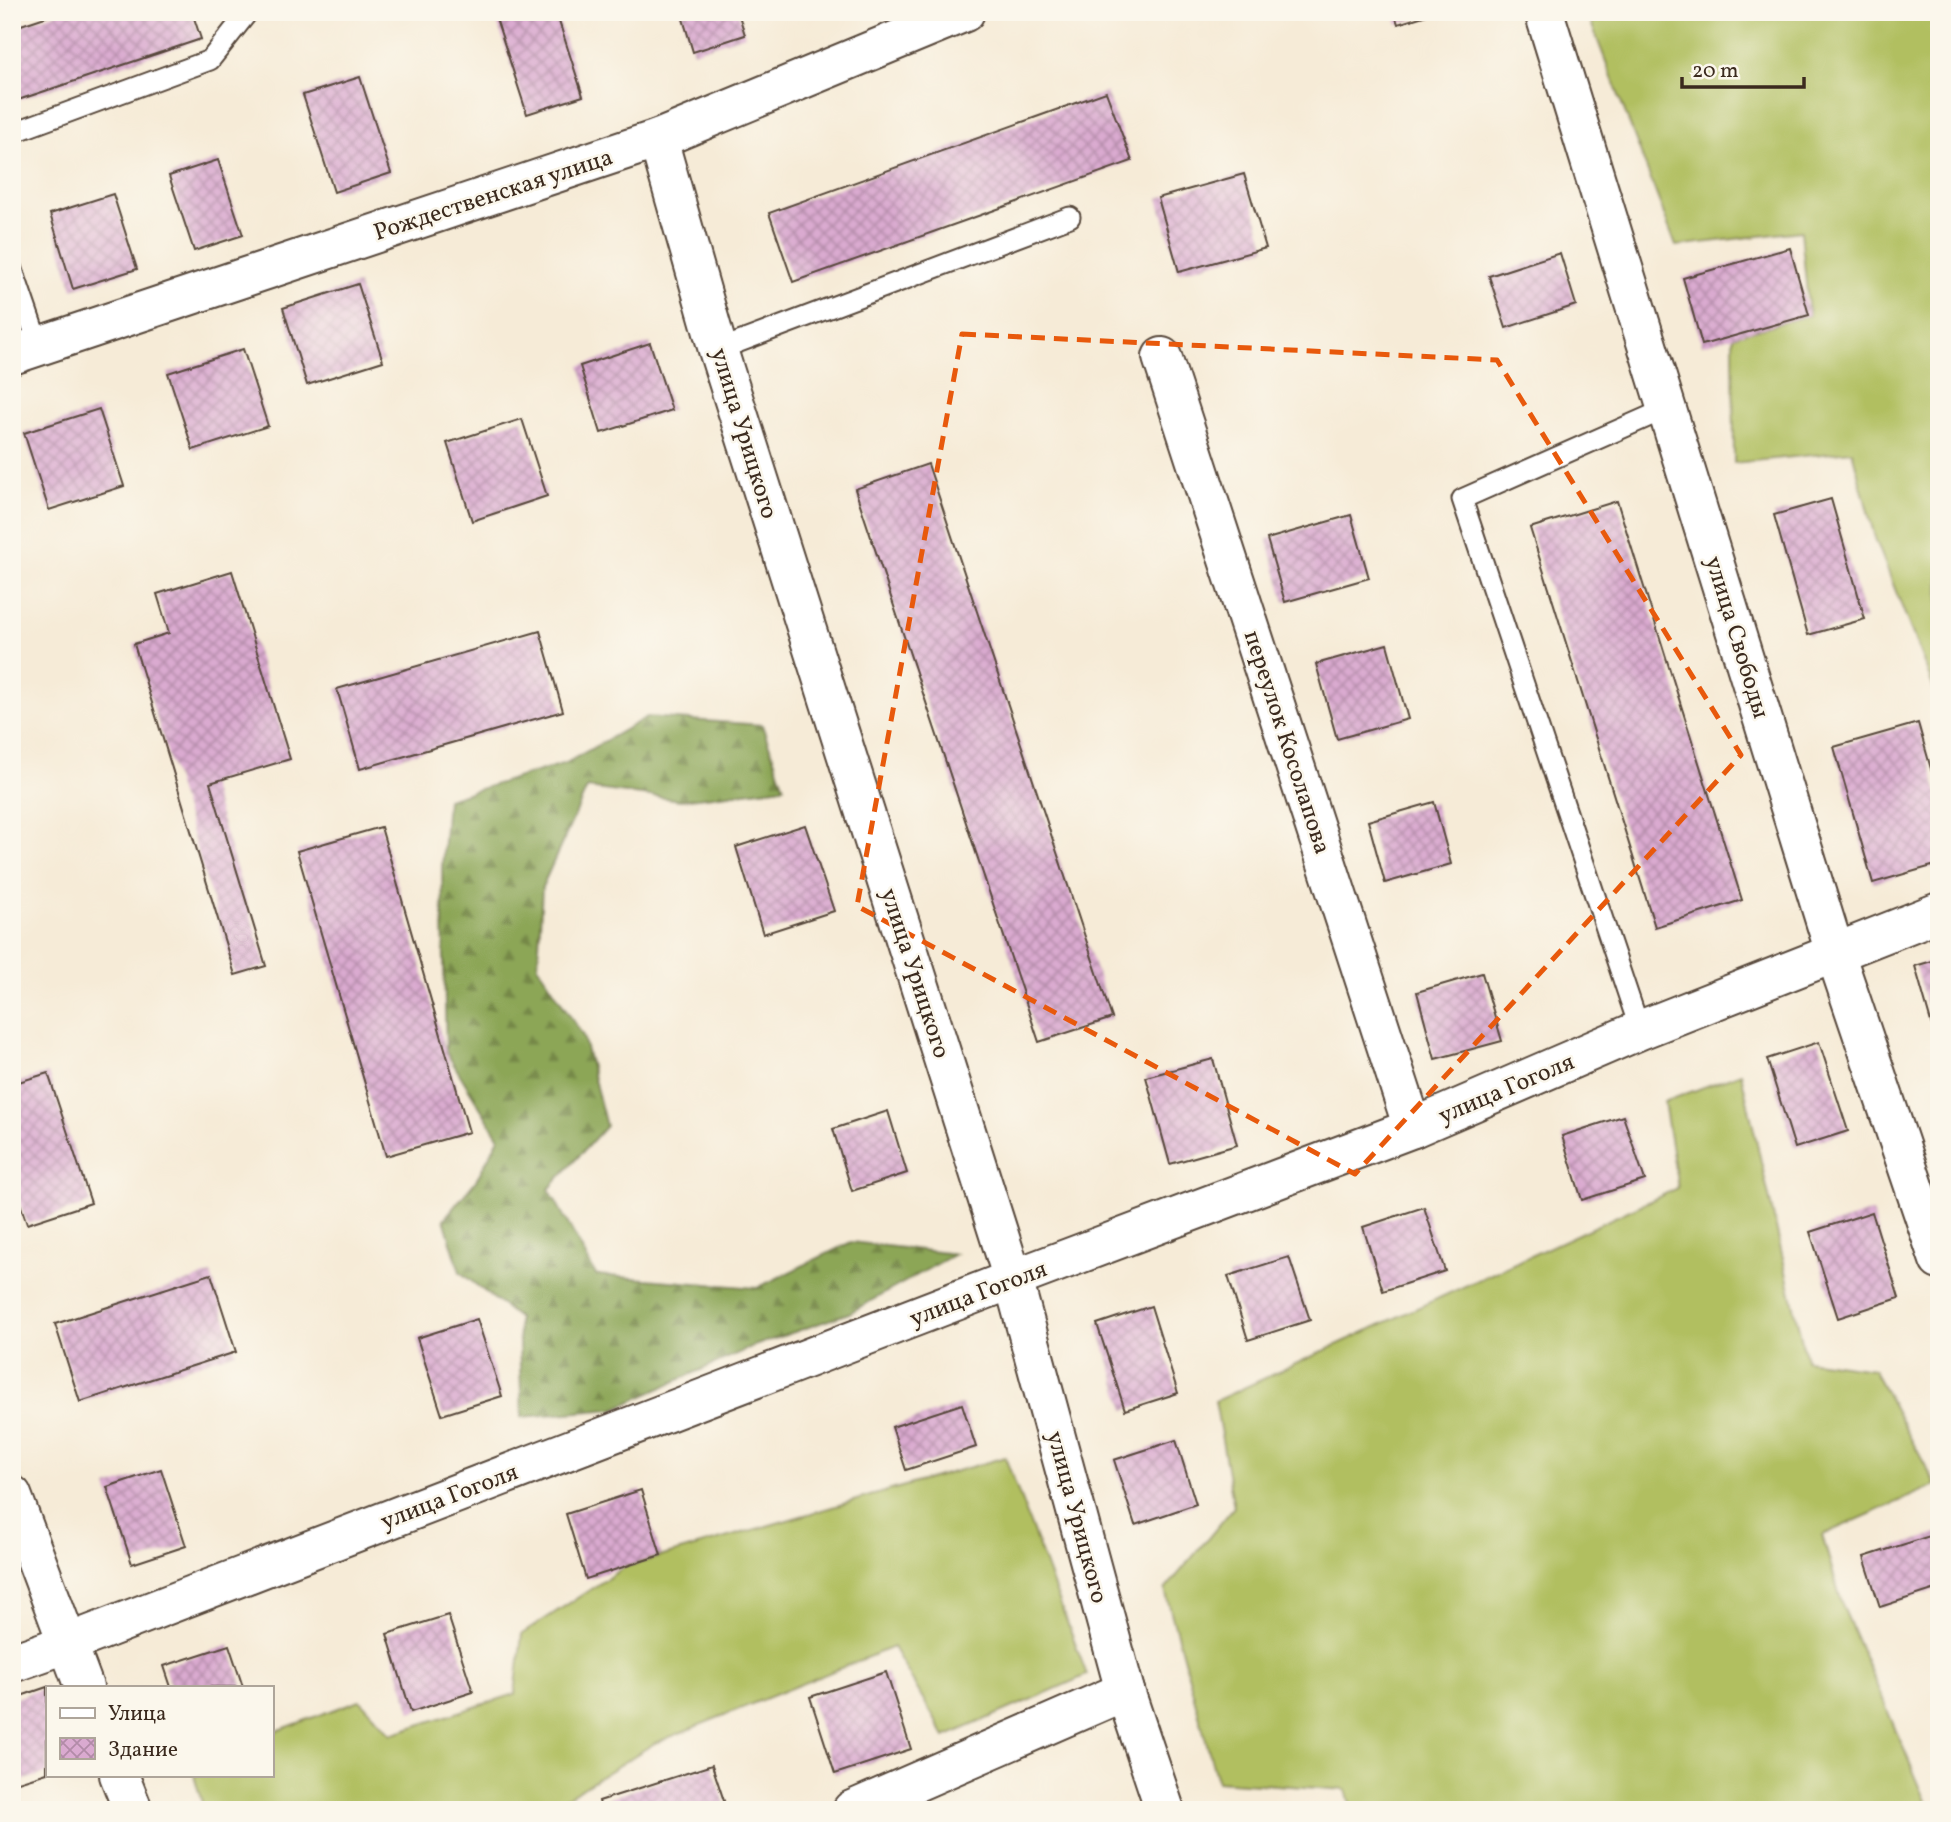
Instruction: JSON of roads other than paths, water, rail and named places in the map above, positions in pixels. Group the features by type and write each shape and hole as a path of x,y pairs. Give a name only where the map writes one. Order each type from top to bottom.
{"street":[{"name":"Рождественская улица","path":"26,351 658,139 965,12"},
{"name":"улица Свободы","path":"1544,12 1835,953 1939,1260"},
{"name":"улица Урицкого","path":"658,139 718,350 1013,1279 1125,1691 1165,1810"},
{"name":"переулок Косолапова","path":"1162,357 1413,1128"},
{"name":"улица Гоголя","path":"12,1662 66,1644 1413,1128 1640,1030 1939,912"},
{"path":"12,1495 84,1686"},
{"path":"852,1810 1125,1691"},
{"path":"119,1776 133,1810"}],"lane":[{"path":"12,133 210,60 248,12"},
{"path":"718,350 1070,217"},
{"path":"12,267 26,351"},
{"path":"1640,1030 1462,499 1668,408"}]}
